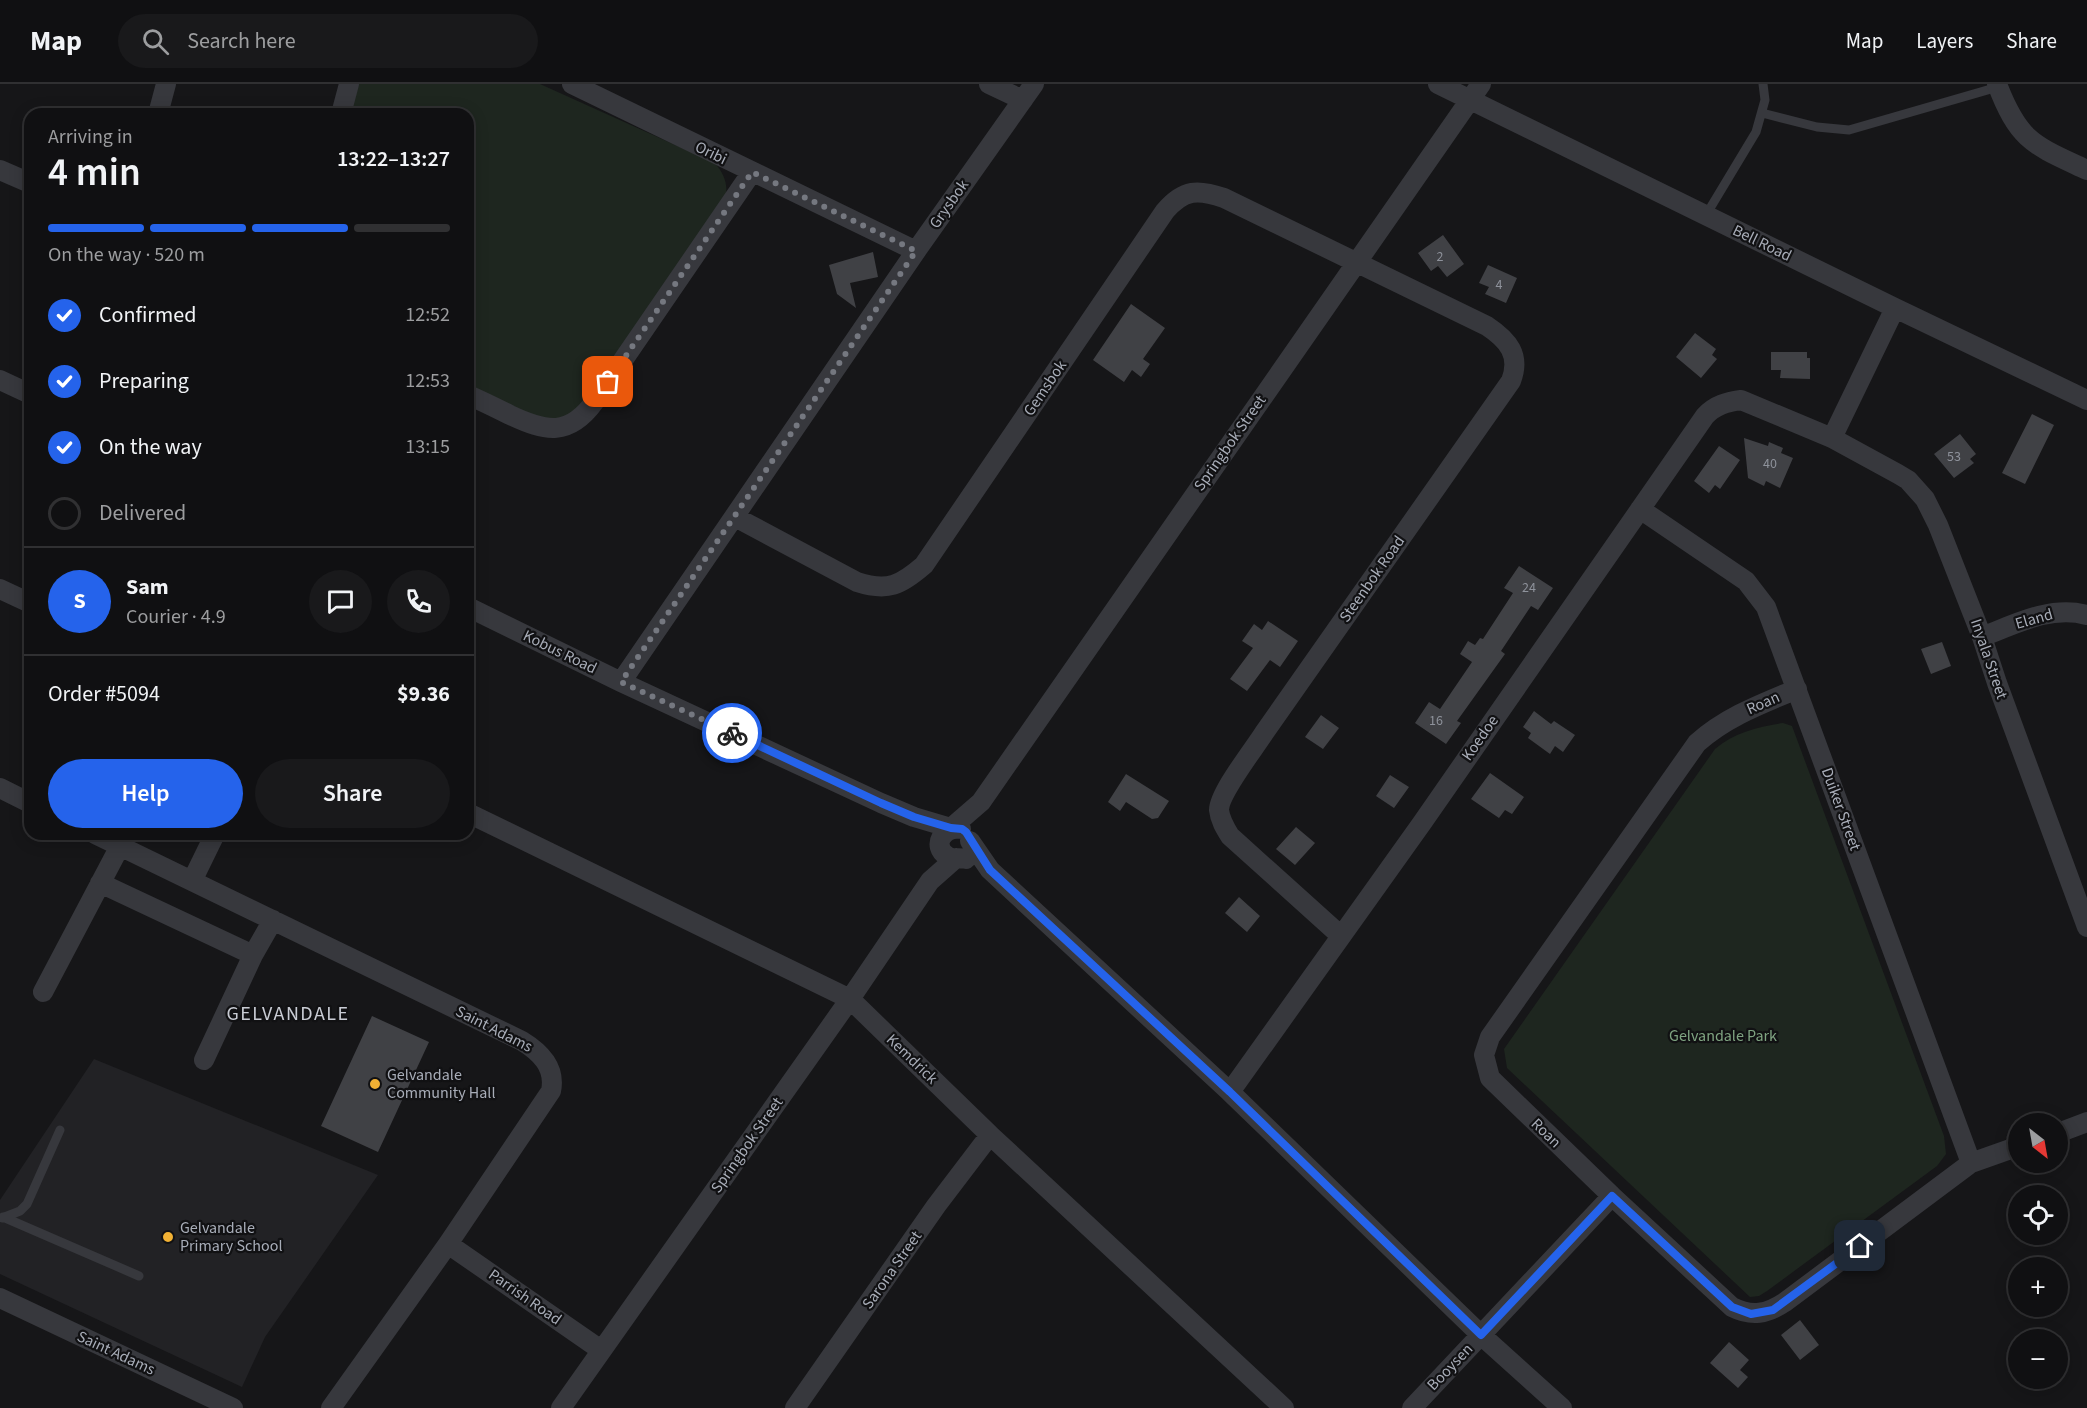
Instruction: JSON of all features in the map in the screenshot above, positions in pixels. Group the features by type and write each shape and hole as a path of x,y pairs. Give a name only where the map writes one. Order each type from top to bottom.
{"street":[{"path":"160,108 166,84"},
{"path":"343,108 349,84"},
{"name":"Oribi","path":"572,84 916,251"},
{"path":"988,84 1023,100"},
{"name":"Grysbok","path":"621,682 916,251 1034,84"},
{"name":"Bell Road","path":"1438,84 1895,308 2087,399"},
{"name":"Springbok Street","path":"561,1408 850,999 956,844 981,802 1481,84"},
{"path":"1998,85 2015,125 2027,138 2039,147 2087,170"},
{"path":"0,170 24,180"},
{"path":"474,398 530,424 544,428 560,428 578,420 595,401 752,172"},
{"name":"Gemsbok","path":"735,518 857,582 872,587 885,587 908,579 924,565 1165,211 1175,199 1182,196 1199,192 1224,198 1355,263"},
{"name":"Steenbok Road","path":"1341,936 1230,836 1220,817 1220,804 1233,779 1264,733 1498,400 1511,381 1515,369 1512,352 1500,334 1355,263"},
{"path":"1832,438 1895,308"},
{"path":"0,380 24,391"},
{"name":"Koedoe","path":"1230,1092 1709,411 1723,403 1741,400"},
{"name":"Inyala Street","path":"1741,400 1832,438 1903,477 1925,499 1938,525 1982,636 1997,683 2087,927"},
{"name":"Duiker Street","path":"1640,509 1746,581 1766,607 1971,1163"},
{"path":"0,589 24,600"},
{"name":"Kobus Road","path":"474,610 621,682 914,817 956,844 990,870 1230,1092"},
{"name":"Eland","path":"1982,636 2046,614 2065,611 2087,615"},
{"name":"Roan","path":"1797,688 1734,716 1712,729 1697,743 1490,1037 1485,1055 1490,1078 1612,1196 1732,1307 1751,1314 1773,1310 1785,1302 1971,1163 2008,1150"},
{"path":"0,788 24,800"},
{"name":"Kemdrick","path":"474,816 850,999 990,1135 1284,1408"},
{"name":"Saint Adams","path":"107,840 522,1041 535,1049 548,1064 553,1083 551,1090 448,1244 331,1408"},
{"path":"192,881 212,840"},
{"path":"43,992 120,846"},
{"path":"100,883 253,955"},
{"path":"204,1060 253,955 273,920"},
{"path":"1230,1092 1481,1335 1562,1408"},
{"path":"2068,1129 2087,1122"},
{"name":"Sarona Street","path":"795,1408 936,1206 990,1135"},
{"name":"Booysen","path":"1412,1408 1612,1196"},
{"name":"Parrish Road","path":"448,1244 601,1350"},
{"name":"Saint Adams","path":"2,1304 233,1408"}],"lane":[{"path":"1707,215 1756,132 1766,100 1763,84"},
{"path":"1762,113 1817,127 1850,130 1998,85"},
{"path":"2,1218 20,1211 27,1204 60,1130"},
{"path":"2,1218 139,1276"}],"shaded area":[{"name":"Gelvandale Primary School","path":"94,1059 378,1175 265,1337 242,1387 0,1274 0,1200"}],"green space":[{"path":"359,84 540,84 715,163 725,180 725,199 578,409 568,416 555,419 530,415 474,387 474,108 352,108"},
{"name":"Gelvandale Park","path":"1783,723 1792,726 1944,1136 1946,1154 1937,1166 1767,1291 1759,1296 1750,1297 1507,1068 1504,1049 1715,749 1747,731"}],"building":[{"path":"1443,235 1464,264 1447,277 1438,266 1431,271 1418,253"},
{"path":"873,252 878,277 850,283 856,308 837,294 829,265"},
{"path":"1488,265 1517,278 1506,303 1485,294 1489,287 1479,283"},
{"path":"1131,304 1165,328 1143,359 1150,364 1141,377 1132,370 1124,382 1093,360"},
{"path":"1695,333 1716,349 1712,355 1717,359 1701,378 1676,357"},
{"path":"1771,352 1807,352 1807,358 1810,358 1810,379 1780,378 1781,370 1771,370"},
{"path":"2032,414 2054,425 2025,484 2002,473"},
{"path":"1960,434 1976,454 1970,459 1974,463 1954,478 1934,454"},
{"path":"1744,438 1768,446 1769,442 1783,448 1781,453 1793,458 1780,488 1766,481 1764,486 1748,478"},
{"path":"1719,446 1740,460 1720,489 1715,485 1709,493 1694,481"},
{"path":"1519,566 1553,588 1538,610 1531,606 1501,651 1505,654 1457,721 1461,723 1446,744 1415,723 1429,702 1440,709 1472,662 1460,654 1468,641 1475,645 1480,638 1483,639 1513,593 1504,588"},
{"path":"1268,621 1298,641 1280,667 1270,660 1247,691 1230,679 1253,648 1242,641 1254,624 1262,630"},
{"path":"1942,642 1951,666 1931,674 1921,649"},
{"path":"1534,711 1551,724 1554,721 1575,735 1563,752 1555,746 1550,754 1528,738 1531,733 1523,727"},
{"path":"1321,715 1339,728 1323,749 1305,737"},
{"path":"1490,773 1524,797 1512,814 1505,810 1499,818 1471,799"},
{"path":"1126,774 1169,801 1158,818 1152,819 1126,802 1120,811 1108,802"},
{"path":"1390,775 1409,787 1394,808 1376,796"},
{"path":"1296,827 1315,843 1295,865 1276,849"},
{"path":"1239,897 1260,916 1247,932 1225,913"},
{"name":"Gelvandale Community Hall","path":"372,1016 429,1042 378,1152 321,1126"},
{"path":"1800,1320 1819,1345 1800,1360 1781,1335"},
{"path":"1729,1342 1749,1360 1740,1370 1748,1377 1738,1388 1710,1363"}],"way so far":[{"path":"608,382 752,172 916,251 621,682 732,733"}],"place":[{"name":"Gelvandale Community Hall","path":"375,1084"},
{"name":"Gelvandale Primary School","path":"168,1237"}],"district":[{"name":"GELVANDALE","path":"288,1014"}],"route":[{"path":"732,733 914,817 966,832 990,870 1230,1092 1481,1335 1612,1196 1732,1307 1751,1314 1773,1310 1860,1246"}]}
